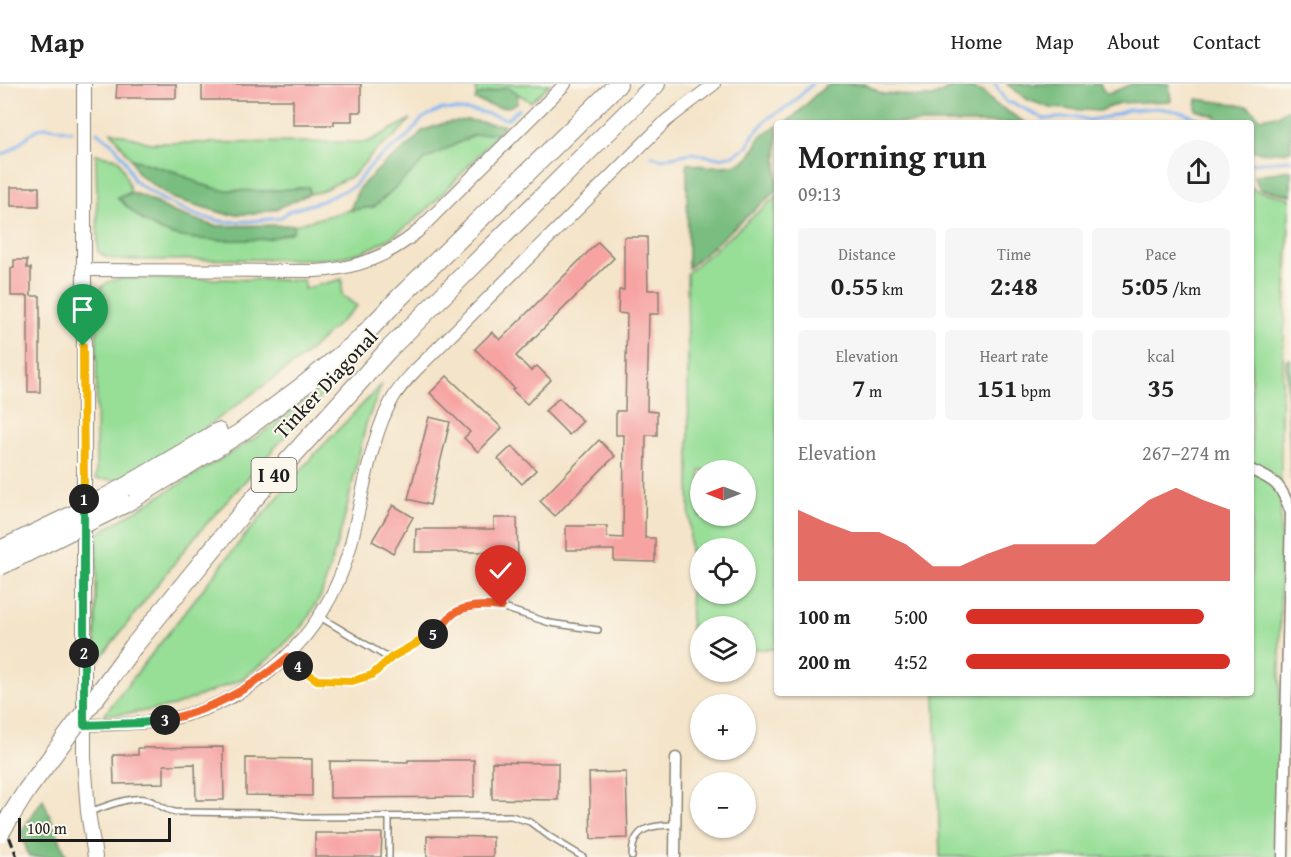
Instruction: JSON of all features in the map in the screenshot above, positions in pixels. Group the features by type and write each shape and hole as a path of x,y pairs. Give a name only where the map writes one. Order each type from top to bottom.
{"highway":[{"name":"Tinker Diagonal","path":"0,566 124,495 240,433 295,392 358,341 617,84"},
{"name":"Tinker Diagonal","path":"0,832 27,790 133,647 251,502 387,350 656,84"},
{"path":"0,550 81,511 124,495"},
{"path":"0,825 27,790"}],"main road":[{"path":"84,84 84,725 87,812 95,857"}],"street":[{"path":"83,270 315,271 349,267 367,262 397,247 417,232 565,84"},
{"path":"84,725 168,719 213,706 243,691 288,657 320,617 343,570 377,438 387,409 399,389 667,120 714,84"},
{"path":"1254,471 1268,477 1284,491 1291,513 1283,857"},
{"path":"675,857 676,758"}],"lane":[{"path":"288,657 317,680 352,681 372,675 392,657 444,627 451,616 457,612 483,605 501,607 550,623 598,630"},
{"path":"320,617 385,656 392,657"},
{"path":"87,812 137,797 149,800 165,810 175,812 273,813 304,817 511,816 530,822 583,857"},
{"path":"388,817 389,857"},
{"path":"632,857 634,840 645,828 653,825 676,825"}],"green space":[{"path":"476,84 550,84 531,102 507,87 476,96"},
{"path":"831,84 865,84 882,94 933,97 952,87 962,85 983,92 994,103 1021,120 789,120"},
{"path":"1007,84 1100,84 1108,94 1132,84 1169,84 1171,101 1119,103 1100,111 1051,108 1028,100"},
{"path":"507,87 518,94 517,103 512,106 497,107 475,100 476,96"},
{"path":"1197,99 1248,106 1260,118 1278,115 1291,108 1291,151 1264,153 1254,151 1254,120 1219,120 1215,116 1196,110"},
{"path":"411,119 396,135 373,153 354,175 319,192 309,194 309,187 239,191 221,190 200,184 176,172 131,159 111,131 150,143 368,142"},
{"path":"467,120 504,125 498,133 474,135 426,159 374,207 350,210 359,188 384,164 410,145 422,131 444,123"},
{"path":"774,128 774,193 688,268 687,163 702,166 738,164 750,156 760,138"},
{"path":"498,133 420,216 384,242 358,253 315,259 122,260 108,258 98,252 96,154 118,159 131,192 117,198 143,221 293,232 294,225 350,210 374,207 426,159 474,135"},
{"path":"131,159 176,172 200,184 221,190 268,191 309,187 309,194 276,209 253,214 226,214 172,198 138,174"},
{"path":"1291,170 1291,195 1260,189 1254,176"},
{"path":"1254,189 1290,198 1281,409 1279,857 940,857 935,696 1254,696"},
{"path":"131,193 143,196 173,212 215,226 294,225 293,232 269,238 243,240 177,236 147,223 118,198"},
{"path":"774,199 774,649 756,649 756,616 691,616 691,604 756,604 756,538 690,538 690,555 687,273"},
{"path":"124,278 304,280 304,289 342,279 342,295 357,306 302,358 212,423 122,480 96,479 97,295 108,282"},
{"path":"1291,359 1291,480 1286,360"},
{"path":"382,384 366,424 343,524 321,596 303,626 270,658 240,680 174,706 104,715 243,538 314,455"},
{"path":"320,389 323,394 193,539 95,665 97,534 257,437"},
{"path":"43,799 67,857 29,857 21,832"}],"building":[{"path":"117,84 176,84 176,98 116,98"},
{"path":"202,84 361,84 361,112 352,112 352,121 334,121 334,125 293,125 293,100 202,100"},
{"path":"11,187 39,187 39,206 11,206"},
{"path":"624,237 647,237 648,290 659,290 659,314 649,314 647,411 657,412 657,435 646,435 645,538 655,538 655,562 614,561 614,550 566,550 566,526 607,526 607,537 623,538 624,435 616,435 616,411 625,411 627,314 618,313 619,290 624,290"},
{"path":"598,242 614,258 516,356 531,371 537,366 551,380 527,404 475,349 492,332 500,340"},
{"path":"14,260 27,260 27,268 31,268 31,296 40,296 40,392 28,392 28,296 11,296 11,268 14,268"},
{"path":"447,376 502,428 478,452 464,438 470,432 430,393"},
{"path":"559,398 583,421 569,435 545,411"},
{"path":"429,417 450,422 430,505 408,499"},
{"path":"599,440 615,456 555,516 540,501"},
{"path":"512,446 536,470 522,484 498,459"},
{"path":"393,505 413,517 393,553 372,541"},
{"path":"494,518 517,518 518,559 495,559 494,552 415,552 416,529 494,529"},
{"path":"223,747 224,800 196,800 195,764 164,765 164,783 114,784 113,755 138,755 138,748"},
{"path":"246,758 312,759 312,796 246,795"},
{"path":"408,760 474,760 474,797 330,798 330,761 408,762"},
{"path":"492,762 558,763 558,800 492,799"},
{"path":"626,772 628,838 591,839 589,773"},
{"path":"315,833 382,833 381,857 315,857"},
{"path":"427,836 493,837 493,857 427,857"}],"waterway":[{"path":"652,156 661,159 691,153 720,158 734,155 749,145 753,135 767,119 792,104 812,84"},
{"path":"884,84 894,84"},
{"path":"908,84 921,86 925,84"},
{"path":"995,84 1006,102 1015,104 1044,119 1077,117 1089,120"},
{"path":"1089,120 1128,110 1158,108 1181,112 1203,120"},
{"path":"97,132 115,146 125,160 134,181 163,200 198,216 225,222 251,221 280,218 289,211 322,201 354,186 373,163 406,138 423,118 442,109 477,111 507,119 519,109"},
{"path":"0,155 12,150 40,128 49,127 71,131"},
{"path":"1254,163 1291,160"}],"railway":[{"path":"0,812 17,857"}],"route":[{"path":"83,346 84,725 158,721 196,712 243,691 288,657 317,680 352,681 372,675 392,657 444,627 451,616 457,612 483,605 501,607"}]}
